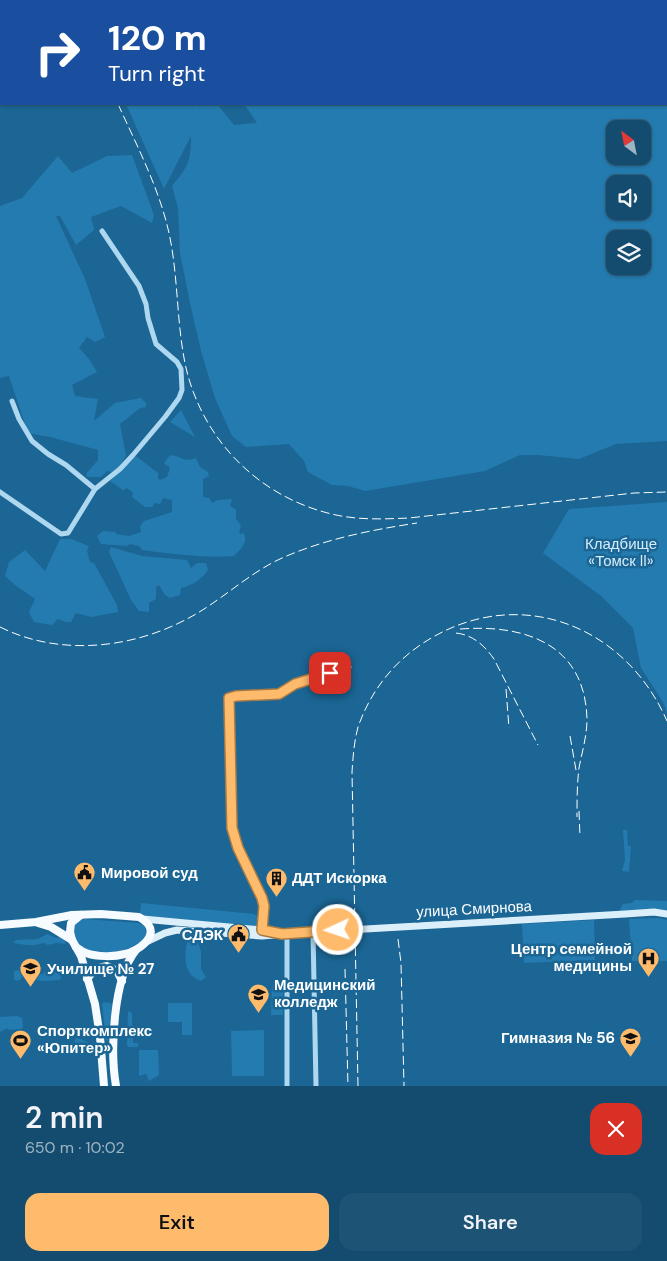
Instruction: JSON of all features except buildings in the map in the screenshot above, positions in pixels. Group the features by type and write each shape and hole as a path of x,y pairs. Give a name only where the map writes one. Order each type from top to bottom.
{"main road":[{"name":"улица Смирнова","path":"146,942 165,933 177,930 285,934 654,912 667,914"},
{"path":"82,915 71,923 70,932 81,956 98,1021 104,1086"},
{"path":"0,925 82,915 107,915 143,919 151,933 146,942 124,955 105,956 87,954 51,927 36,922"},
{"name":"улица Смирнова","path":"143,919 262,933"},
{"path":"116,1086 113,1045 114,1024 122,981 128,962 137,948"},
{"path":"87,978 95,969 107,966 117,971 122,981"}],"street":[{"path":"0,492 60,534 68,534 95,489 120,469 179,398 182,390 181,369 177,362 156,344 148,318 145,299 139,286 102,231"},
{"path":"12,401 19,420 32,441 66,465 95,489"},
{"path":"262,933 264,906 262,898 238,848 232,828 229,698 279,694 312,678 349,668"},
{"path":"312,932 316,1086"},
{"path":"285,934 287,1086"}],"green space":[{"path":"126,105 200,105 199,108 201,105 218,105 234,125 257,123 245,105 667,105 667,441 616,444 579,459 520,455 485,471 365,491 348,486 332,485 308,472 304,461 289,444 246,447 232,436 215,398 201,351 180,253 178,208 172,186 188,163 191,136 164,189"},
{"path":"132,155 154,215 152,223 121,206 91,217 94,230 76,245 60,216 56,216 85,279 105,337 95,342 87,337 79,348 97,372 72,385 75,396 98,399 94,421 115,403 141,398 146,403 146,407 140,408 120,424 126,456 119,468 111,472 107,471 101,477 87,477 86,474 98,460 98,450 28,433 9,376 0,378 0,206 22,198 58,156 72,173 107,156"},
{"path":"181,410 195,437 170,422"},
{"path":"170,455 186,460 196,458 200,467 208,472 209,476 203,479 203,497 209,498 212,503 218,500 232,499 230,506 236,510 236,519 241,525 239,532 241,534 244,533 245,537 243,546 234,556 188,555 142,550 139,546 130,544 127,546 101,544 97,536 103,531 129,536 141,532 140,526 144,521 172,512 172,500 163,498 160,504 155,503 152,507 145,507 132,497 133,493 127,488 123,490 110,481 136,456 158,473 160,480 167,477 170,468 164,463"},
{"name":"Кладбище «Томск II»","path":"667,502 667,713 663,702 641,668 633,628 601,596 543,553 569,509"},
{"path":"60,539 71,539 89,546 87,551 90,562 94,563 117,605 118,612 91,617 76,613 71,622 58,619 52,625 34,622 29,612 35,599 5,576 9,562 25,550 45,571"},
{"path":"111,547 142,556 187,560 191,568 197,563 206,563 208,570 196,582 181,588 180,595 170,598 165,595 159,585 156,587 156,599 149,603 149,612 139,611 131,600 109,552"},
{"path":"623,830 627,830 628,846 631,846 629,872 622,871 625,860"},
{"path":"635,900 667,901 667,912 619,912 623,904 632,903"},
{"path":"141,903 254,914 260,919 260,927 140,915"},
{"path":"657,918 667,920 667,961 632,961 629,919"},
{"path":"84,919 139,923 145,927 146,934 141,941 121,951 96,952 86,949 77,943 73,934 73,923"},
{"path":"594,920 595,960 524,963 522,924"},
{"path":"47,934 56,938 61,937 65,944 47,945 45,943 31,945 13,943 16,940 38,939"},
{"path":"197,939 201,951 201,969 206,977 201,981 191,975 186,965 187,942"},
{"path":"60,964 63,964 64,971 60,980 36,980 24,974 20,980 16,981 14,979 14,972 17,970 22,972 29,965 43,975 44,972 59,970"},
{"path":"272,984 283,984 283,1015 271,1015"},
{"path":"104,1002 112,1005 108,1041 106,1040 102,1004"},
{"path":"168,1003 192,1003 192,1035 182,1035 182,1022 168,1022"},
{"path":"128,1011 132,1013 133,1043 138,1043 138,1047 128,1047 127,1045"},
{"path":"17,1016 22,1018 23,1027 21,1029 9,1030 7,1028 0,1032 0,1017"},
{"path":"264,1030 264,1076 232,1076 231,1031"},
{"path":"76,1037 90,1043 91,1050 83,1053 74,1052"},
{"path":"139,1050 158,1050 159,1075 149,1081 146,1074 139,1076"}],"railway":[{"path":"118,105 147,167 165,216 172,250 183,355 196,399 209,424 224,446 243,467 264,484 288,498 314,509 341,516 375,519 409,518 634,493 667,492"},
{"path":"0,627 24,637 49,643 74,645 100,645 150,635 196,614 260,570 298,551 348,536 417,523"},
{"path":"358,1086 352,772 358,727 363,713 377,688 386,677 416,648 463,623 498,616 533,616 566,624 597,638 625,660 648,688 667,721"},
{"path":"460,629 484,628 507,630 528,636 547,644 563,656 575,673 584,693 587,719 578,774 577,817"},
{"path":"456,633 468,636 478,642 494,659 538,745"},
{"path":"506,689 509,728"},
{"path":"570,736 576,770"},
{"path":"579,811 580,837"},
{"path":"398,939 401,963 404,1086"},
{"path":"345,969 348,1086"}],"place":[{"name":"Мировой суд","path":"85,892"},
{"name":"ДДТ Искорка","path":"276,897"},
{"name":"СДЭК","path":"239,954"},
{"name":"Центр семейной медицины","path":"648,977"},
{"name":"Училище № 27","path":"31,988"},
{"name":"Медицинский колледж","path":"258,1013"},
{"name":"Гимназия № 56","path":"631,1057"},
{"name":"Спорткомплекс «Юпитер»","path":"21,1059"}],"route":[{"path":"330,673 295,684 279,694 229,698 232,828 238,848 262,898 264,906 262,930 282,934 338,930"}]}
